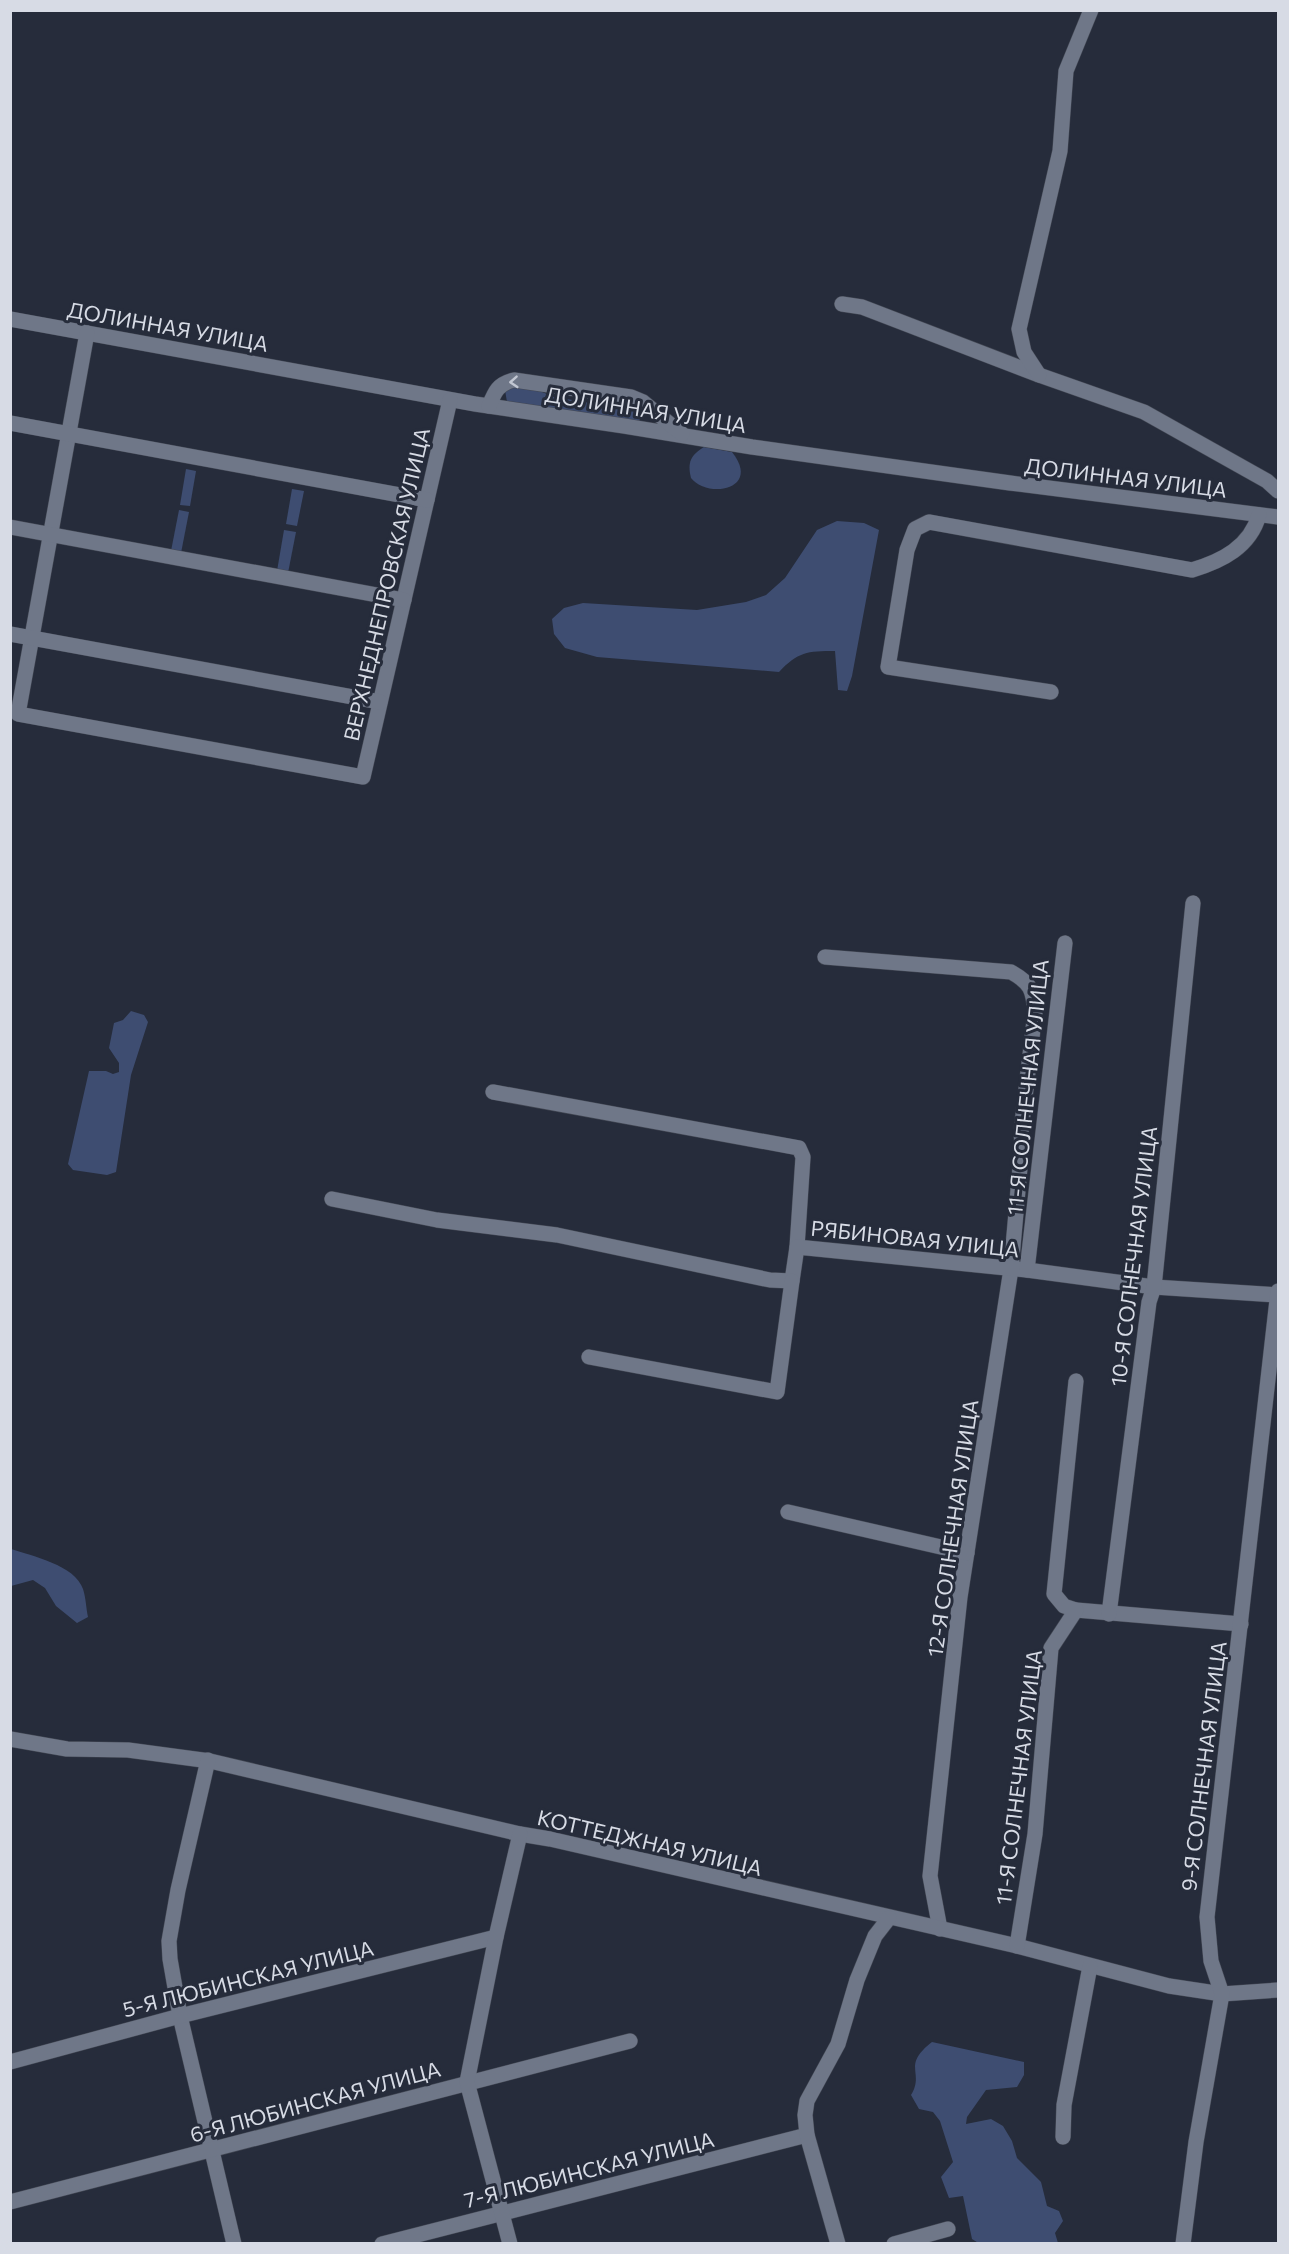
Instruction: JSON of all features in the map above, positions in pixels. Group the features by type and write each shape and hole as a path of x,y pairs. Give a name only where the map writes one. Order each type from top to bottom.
{"street":[{"path":"1039,375 1024,352 1019,330 1060,151 1066,70 1092,10"},
{"path":"842,304 862,307 1143,412 1267,481 1278,491"},
{"name":"ДОЛИННАЯ УЛИЦА","path":"10,319 450,400 987,480 1278,517"},
{"path":"32,637 87,333"},
{"path":"489,406 494,392 503,383 514,380 609,393 643,402 684,436"},
{"name":"ВЕРХНЕДНЕПРОВСКАЯ УЛИЦА","path":"32,637 18,714 363,777 450,400"},
{"path":"10,423 427,500"},
{"path":"1051,692 888,667 907,550 915,529 929,522 1192,570 1214,563 1233,553 1248,538 1256,526 1259,515"},
{"path":"10,528 404,600"},
{"path":"10,634 380,702"},
{"name":"10-Я СОЛНЕЧНАЯ УЛИЦА","path":"1109,1614 1149,1302 1154,1287 1193,903"},
{"name":"11-Я СОЛНЕЧНАЯ УЛИЦА","path":"1028,1270 1065,943"},
{"name":"12-Я СОЛНЕЧНАЯ УЛИЦА","path":"825,957 1011,972 1024,979 1033,993 1035,1012 1021,1132 1022,1145 1011,1269 960,1597 930,1876 940,1929"},
{"path":"493,1092 799,1148 803,1156 797,1247"},
{"path":"332,1199 437,1220 557,1235 770,1280 792,1281"},
{"name":"РЯБИНОВАЯ УЛИЦА","path":"590,1357 777,1392 797,1247 1028,1270 1154,1287 1278,1294"},
{"name":"9-Я СОЛНЕЧНАЯ УЛИЦА","path":"1183,2244 1196,2142 1221,1994 1211,1961 1207,1917 1278,1294"},
{"path":"1076,1381 1054,1594 1064,1606 1076,1610 1241,1624"},
{"path":"788,1512 967,1553"},
{"name":"11-Я СОЛНЕЧНАЯ УЛИЦА","path":"1017,1946 1035,1834 1051,1648 1076,1610"},
{"name":"КОТТЕДЖНАЯ УЛИЦА","path":"10,1739 67,1749 128,1750 208,1761 1017,1946 1169,1986 1221,1994 1278,1990"},
{"path":"208,1761 178,1890 169,1941 173,1982 180,2016 214,2151 234,2244"},
{"path":"510,2244 467,2082 496,1937 520,1834"},
{"path":"838,2244 807,2135 805,2115 807,2101 838,2044 857,1980 875,1936 889,1918"},
{"name":"5-Я ЛЮБИНСКАЯ УЛИЦА","path":"10,2062 180,2016 496,1937"},
{"path":"1063,2137 1064,2105 1090,1966"},
{"name":"6-Я ЛЮБИНСКАЯ УЛИЦА","path":"10,2202 214,2151 467,2082 630,2041"},
{"name":"7-Я ЛЮБИНСКАЯ УЛИЦА","path":"382,2244 807,2135"},
{"path":"894,2244 948,2229"}],"shaded area":[{"path":"512,386 535,389 554,397 597,404 624,401 642,408 643,414 639,421 507,402 505,390"},
{"path":"704,447 732,452 740,465 740,475 736,482 729,487 719,489 708,488 691,478 691,460"},
{"path":"186,469 196,471 190,506 180,505"},
{"path":"292,489 304,491 297,526 286,524"},
{"path":"179,510 189,512 181,553 171,551"},
{"path":"837,521 864,523 879,530 852,676 847,691 838,690 835,651 804,654 792,660 779,672 597,657 565,648 554,634 552,619 564,608 583,603 697,610 746,602 766,595 785,578 817,530"},
{"path":"284,530 296,532 288,573 277,571"},
{"path":"131,1011 144,1015 148,1022 131,1075 116,1172 107,1175 73,1170 68,1164 89,1071 106,1071 113,1074 119,1072 119,1063 109,1048 114,1023 123,1020"},
{"path":"11,1549 41,1558 71,1574 83,1589 88,1617 77,1623 56,1606 45,1588 33,1580 11,1586"},
{"path":"932,2042 1024,2062 1024,2075 1017,2087 986,2090 967,2117 966,2124 991,2119 1003,2126 1012,2141 1017,2158 1041,2182 1047,2206 1059,2211 1063,2221 1055,2233 1058,2243 980,2244 972,2239 963,2196 949,2198 941,2177 953,2162 940,2121 933,2112 919,2109 911,2095 916,2080 915,2063 923,2050"}]}
